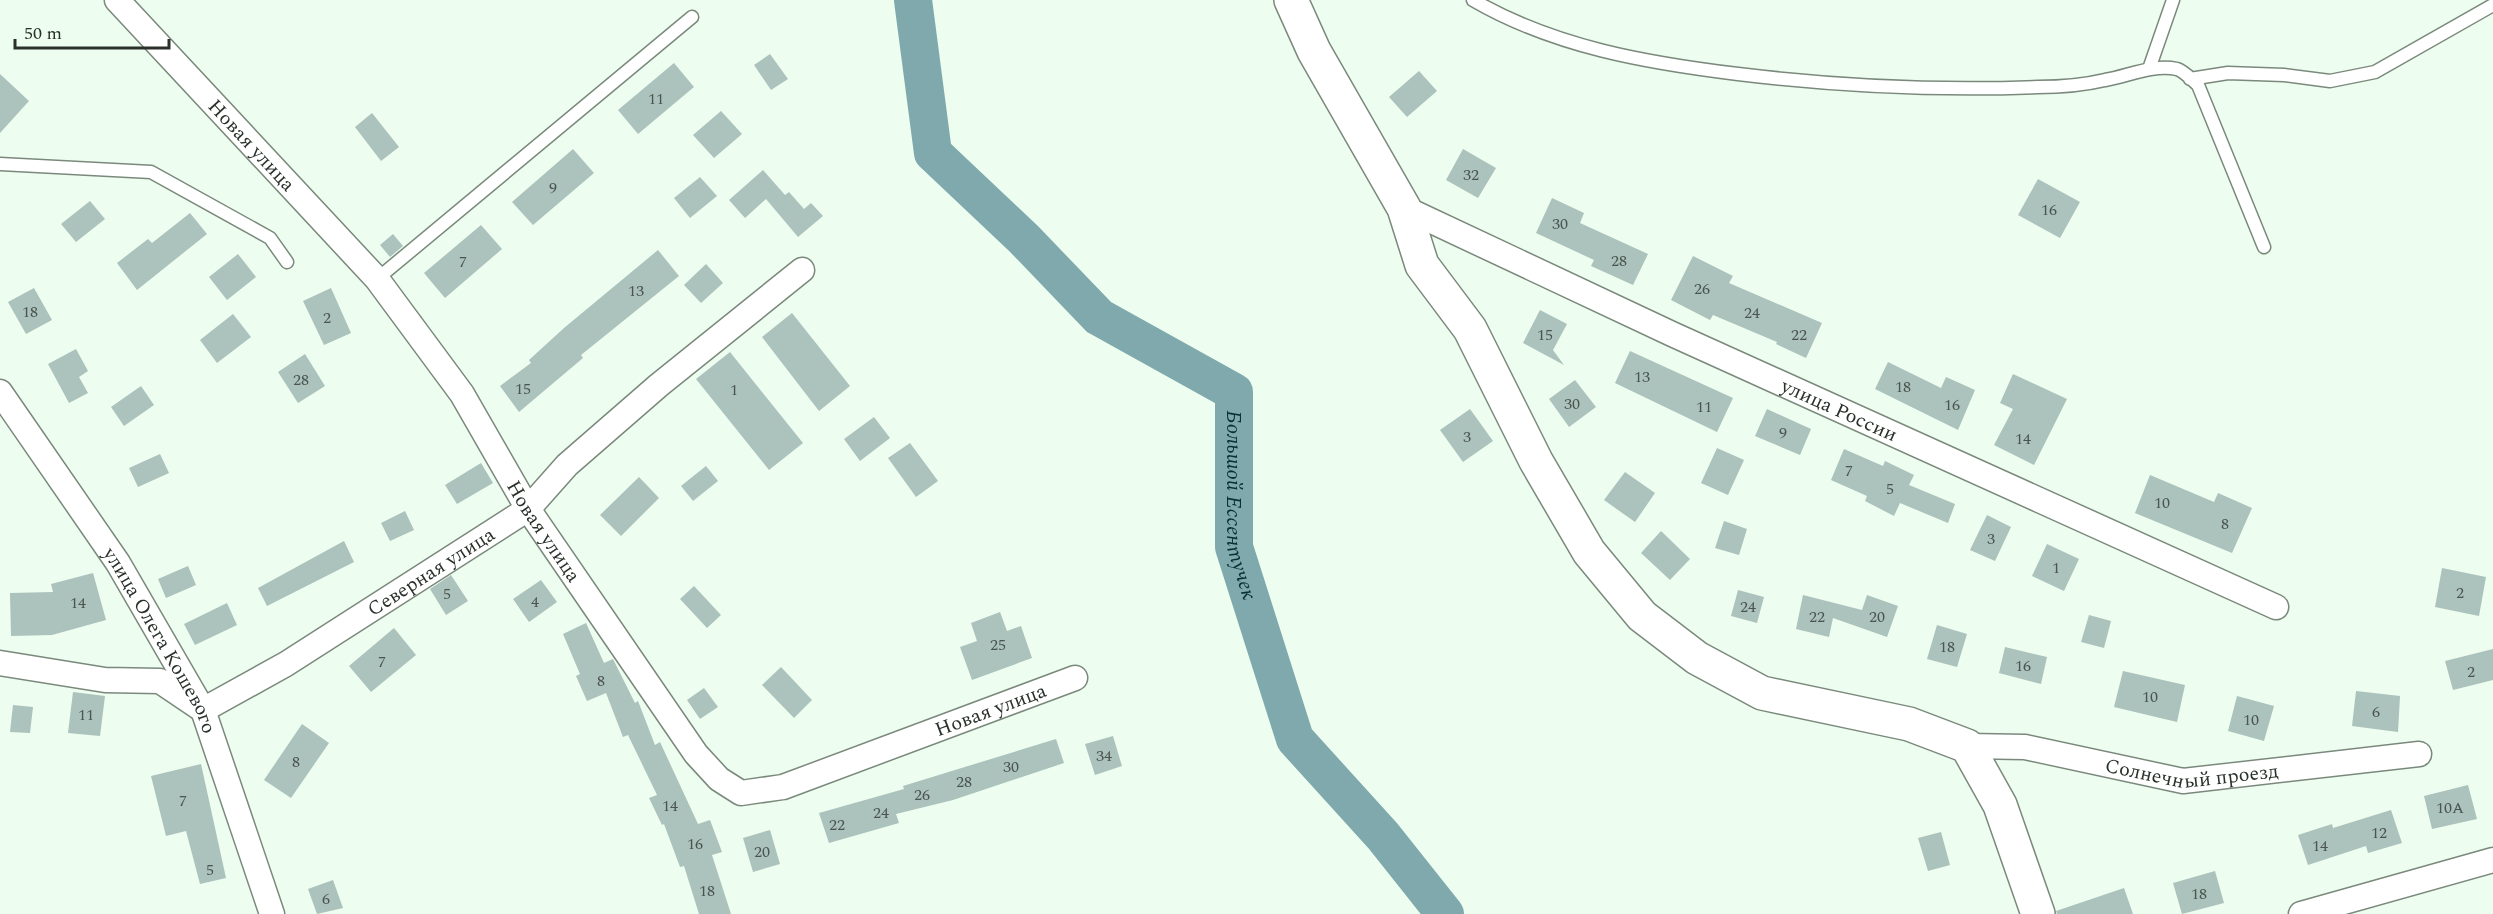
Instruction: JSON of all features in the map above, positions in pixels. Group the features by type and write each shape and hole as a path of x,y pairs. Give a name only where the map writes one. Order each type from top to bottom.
{"street":[{"name":"Новая улица","path":"117,0 376,279 462,394 528,509 696,754 719,779 741,793 783,788 1075,678"},
{"path":"1291,0 1314,51 1404,208 1422,265 1470,329 1536,461 1589,552 1642,616 1696,658 1762,693 1909,724 1967,746 2000,805 2038,914"},
{"name":"улица России","path":"1404,208 1672,334 2276,606"},
{"name":"Северная улица","path":"202,710 286,664 528,509 575,458 659,385 802,270"},
{"name":"улица Олега Кошевого","path":"0,392 118,563 202,710 272,914"},
{"path":"0,663 105,680 160,681 202,710"},
{"name":"Солнечный проезд","path":"1967,746 2025,747 2183,781 2419,754"},
{"path":"2301,914 2493,860"}],"lane":[{"path":"1473,0 1554,37 1618,56 1791,81 1918,89 2039,87 2104,81 2149,69 2178,69 2198,85 2264,247"},
{"path":"2149,69 2173,0"},
{"path":"2190,78 2228,73 2284,75 2330,81 2375,72 2493,5"},
{"path":"376,279 692,17"},
{"path":"0,164 151,172 270,238 287,262"}],"building":[{"path":"770,54 788,79 771,90 754,65"},
{"path":"674,63 694,87 638,134 618,110"},
{"path":"1419,71 1437,91 1407,117 1389,97"},
{"path":"0,74 29,101 0,133"},
{"path":"721,111 742,134 714,158 693,135"},
{"path":"372,113 399,147 381,161 355,127"},
{"path":"573,149 594,173 533,225 512,202"},
{"path":"1463,149 1496,168 1478,198 1446,180"},
{"path":"763,170 785,195 789,192 804,209 811,203 823,216 798,237 766,199 745,218 729,200"},
{"path":"700,177 717,196 690,218 674,198"},
{"path":"2038,179 2080,202 2060,238 2018,215"},
{"path":"1552,198 1584,213 1580,223 1648,254 1633,285 1591,266 1594,260 1536,233"},
{"path":"90,201 105,219 76,242 61,224"},
{"path":"190,213 207,234 137,290 117,263 148,239 152,243"},
{"path":"481,225 502,249 445,298 424,273"},
{"path":"393,234 403,246 390,257 380,245"},
{"path":"658,250 679,276 581,355 583,358 519,412 500,386 531,363 529,360 564,328"},
{"path":"238,254 256,277 227,300 209,277"},
{"path":"1693,256 1733,276 1729,283 1822,323 1806,358 1776,344 1777,342 1713,315 1710,320 1671,300"},
{"path":"706,264 723,283 701,303 684,285"},
{"path":"34,288 52,320 26,334 8,302"},
{"path":"331,288 351,333 324,345 303,301"},
{"path":"1540,310 1567,324 1553,350 1564,365 1523,343"},
{"path":"792,313 850,386 819,411 762,337"},
{"path":"233,314 251,337 217,363 200,340"},
{"path":"76,349 88,371 79,377 88,393 69,403 48,364"},
{"path":"1630,351 1733,398 1717,432 1615,383"},
{"path":"730,352 803,443 769,470 696,379"},
{"path":"305,354 325,386 298,403 278,372"},
{"path":"1888,362 1941,388 1946,377 1975,390 1958,430 1875,389"},
{"path":"2013,374 2067,399 2034,465 1994,445 2013,409 2000,403"},
{"path":"1575,380 1596,407 1569,427 1549,399"},
{"path":"141,386 154,405 124,426 111,407"},
{"path":"1470,409 1493,441 1463,462 1440,430"},
{"path":"1767,409 1811,429 1800,455 1755,436"},
{"path":"874,417 890,438 860,461 844,439"},
{"path":"910,443 938,481 916,497 888,458"},
{"path":"1717,448 1744,460 1728,495 1701,483"},
{"path":"1844,449 1883,466 1885,461 1914,475 1909,485 1955,504 1948,523 1900,503 1894,516 1865,501 1867,496 1831,480"},
{"path":"160,454 169,473 138,487 129,468"},
{"path":"481,463 493,483 457,504 445,485"},
{"path":"706,466 718,481 693,501 681,486"},
{"path":"1625,472 1655,493 1635,522 1604,500"},
{"path":"2150,475 2214,502 2218,493 2252,508 2232,553 2135,513"},
{"path":"639,477 659,498 621,536 600,515"},
{"path":"405,511 414,530 390,541 381,523"},
{"path":"1987,515 2011,527 1995,561 1970,550"},
{"path":"1724,521 1747,529 1739,555 1715,548"},
{"path":"1661,531 1690,559 1670,580 1641,553"},
{"path":"344,541 354,562 267,606 258,588"},
{"path":"2047,544 2079,559 2064,591 2032,576"},
{"path":"188,566 196,585 166,598 158,579"},
{"path":"2442,568 2486,577 2479,616 2435,607"},
{"path":"93,573 106,620 52,635 11,636 10,593 53,592 51,584"},
{"path":"451,575 468,601 446,615 430,589"},
{"path":"541,580 557,602 529,622 513,599"},
{"path":"694,586 721,615 707,628 680,599"},
{"path":"1738,590 1764,597 1757,623 1731,616"},
{"path":"1803,595 1862,610 1867,595 1898,606 1887,637 1833,618 1829,637 1796,629"},
{"path":"227,603 237,625 195,645 184,624"},
{"path":"1000,612 1007,631 1021,626 1032,658 972,680 960,647 977,641 971,623"},
{"path":"2089,615 2111,621 2104,648 2081,642"},
{"path":"586,623 604,663 613,659 635,703 638,701 655,745 660,742 698,824 710,820 722,852 712,855 731,914 699,914 684,866 680,867 664,824 662,825 649,798 657,795 628,735 623,737 606,693 587,701 576,676 580,674 563,634"},
{"path":"1937,625 1967,634 1957,667 1927,659"},
{"path":"394,628 416,655 371,692 349,666"},
{"path":"2005,647 2047,657 2041,684 1999,673"},
{"path":"2493,649 2493,680 2453,690 2445,661"},
{"path":"781,667 812,700 794,718 762,685"},
{"path":"2123,671 2185,685 2177,722 2114,707"},
{"path":"704,688 718,707 700,719 687,700"},
{"path":"2356,691 2400,696 2398,732 2352,726"},
{"path":"73,692 105,696 100,736 68,733"},
{"path":"2237,696 2274,706 2264,741 2228,731"},
{"path":"13,705 33,707 30,733 10,732"},
{"path":"302,724 329,743 291,798 264,780"},
{"path":"1113,736 1122,766 1095,775 1085,744"},
{"path":"1056,739 1064,763 953,800 896,814 899,823 829,843 819,813 904,789 903,786"},
{"path":"201,764 226,878 200,884 186,831 166,836 151,776"},
{"path":"2468,785 2477,819 2432,829 2424,796"},
{"path":"2391,810 2402,843 2368,853 2366,846 2308,865 2298,835 2332,824 2333,828"},
{"path":"770,830 780,864 753,872 743,838"},
{"path":"1941,832 1950,865 1928,871 1918,838"},
{"path":"2215,871 2224,903 2182,914 2173,883"},
{"path":"333,880 343,908 317,914 308,889"},
{"path":"2124,888 2133,914 2057,914 2056,911"}],"waterway":[{"name":"Большой Ессентучек","path":"913,0 933,153 1024,239 1099,317 1234,392 1234,547 1295,739 1383,836 1445,914"}]}
